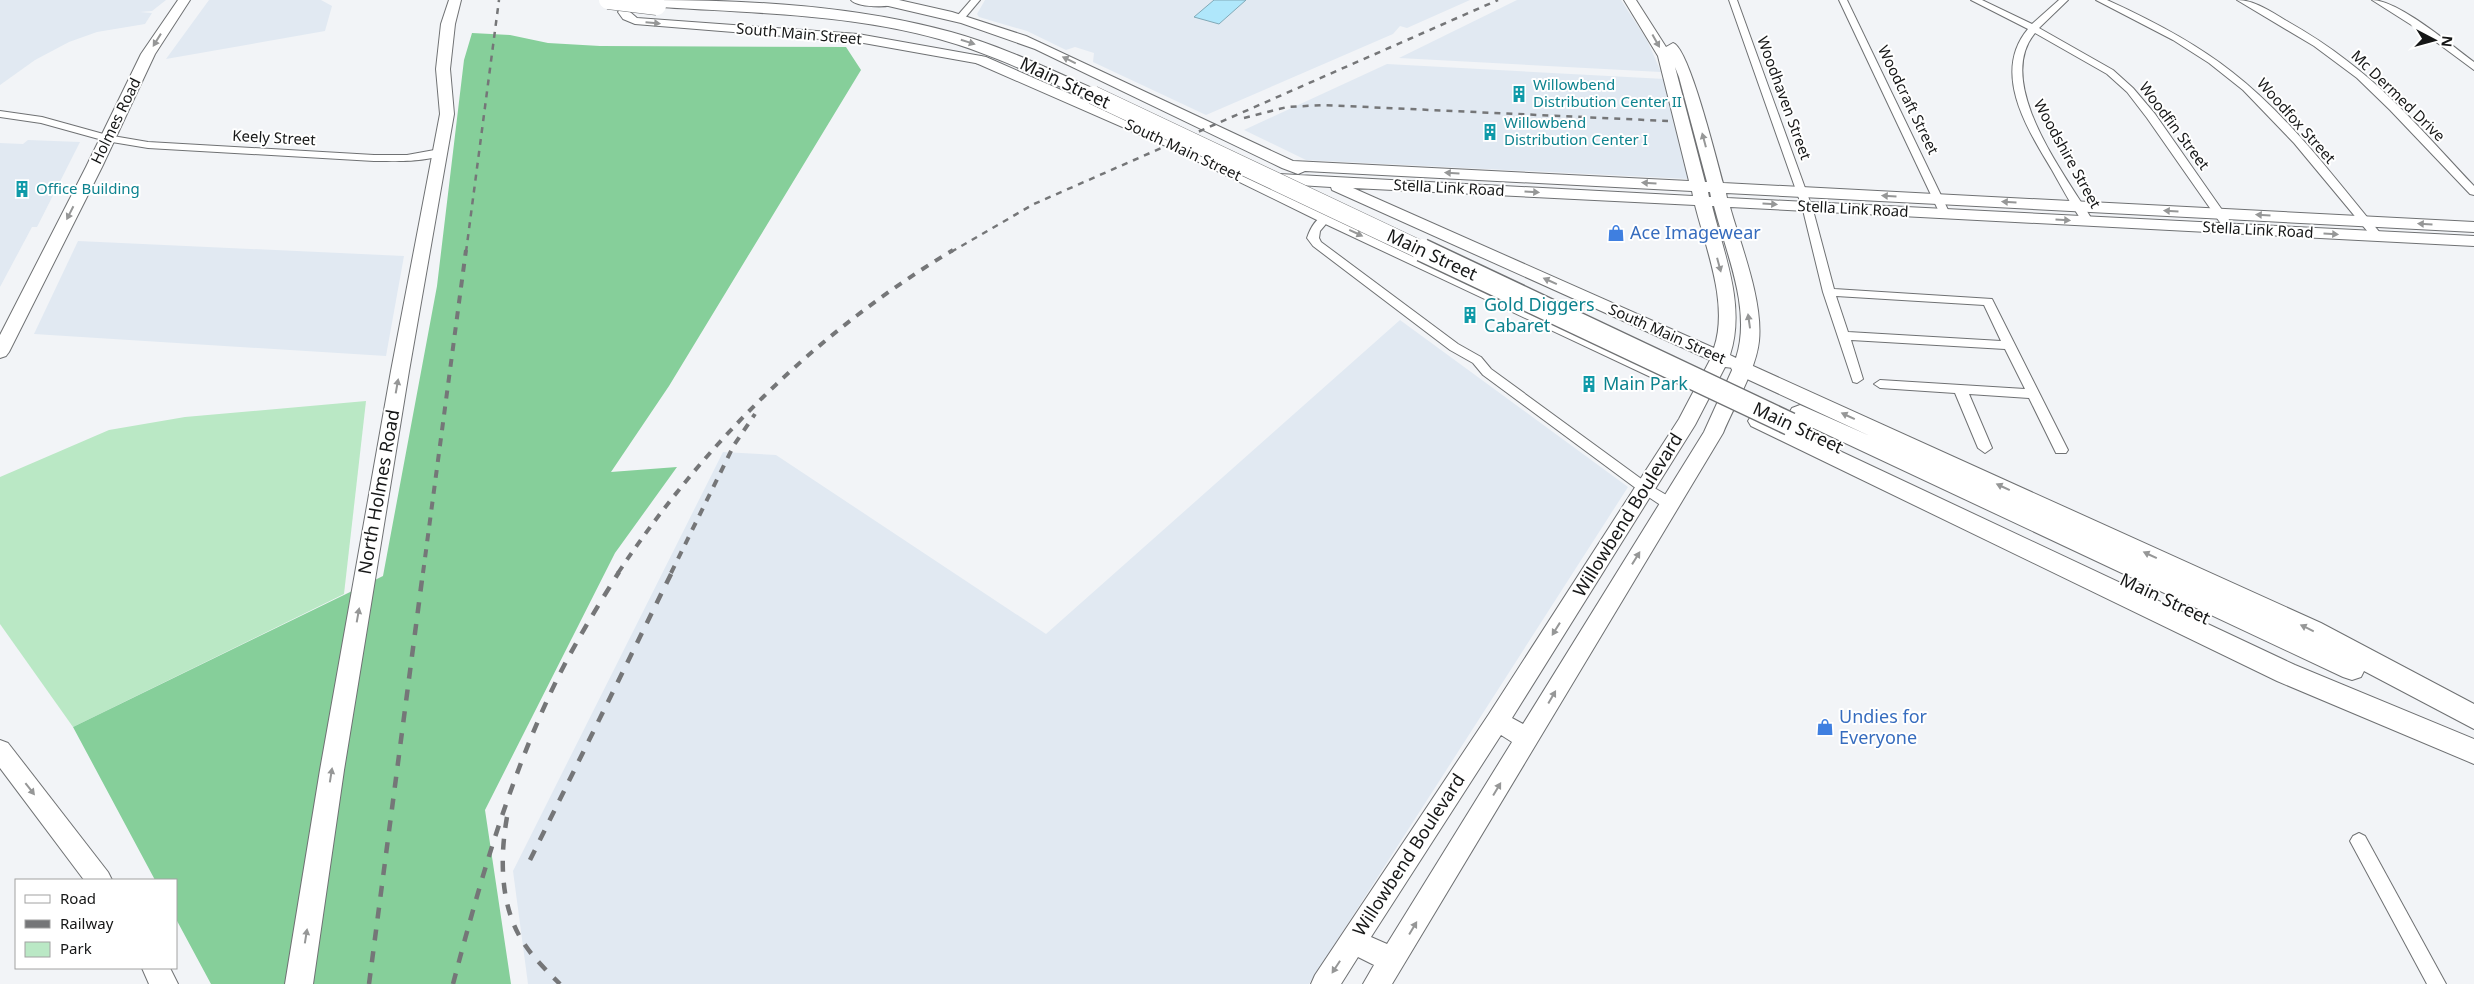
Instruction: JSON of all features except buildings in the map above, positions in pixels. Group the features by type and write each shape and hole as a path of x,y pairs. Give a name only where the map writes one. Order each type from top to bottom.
{"highway":[{"path":"608,0 659,4 870,31 919,42 981,60"},
{"name":"Main Street","path":"633,0 659,4 834,16 925,30 1012,58 1098,92 1790,414 2474,725"},
{"name":"Main Street","path":"757,0 868,9 964,28 1018,48 1098,92"},
{"path":"859,0 882,1"},
{"path":"1742,368 1790,414 2286,673 2474,752"},
{"path":"1726,406 1790,414 2312,630 2474,717"},
{"name":"Main Street","path":"1790,414 2474,744"}],"main road":[{"name":"Holmes Road","path":"0,352 106,138 122,111 148,54 184,0"},
{"name":"North Holmes Road","path":"299,984 332,770 447,114 443,69 448,24 455,0"},
{"name":"Willowbend Boulevard","path":"1325,984 1498,721 1646,490 1702,394 1720,358 1726,337 1727,304 1724,286 1671,76 1656,39 1630,0"},
{"name":"Willowbend Boulevard","path":"1377,984 1713,433 1742,368 1750,343 1751,326 1744,287 1686,77 1671,41 1643,0"},
{"name":"South Main Street","path":"882,1 961,18 1002,30 1040,46 1326,182 1742,368"},
{"name":"South Main Street","path":"981,60 1165,140 1325,218 1726,406"},
{"path":"1671,76 1686,77"},
{"path":"1212,164 1242,143"},
{"name":"Stella Link Road","path":"1287,164 1482,182 1804,199 1945,214 2474,241"},
{"name":"Stella Link Road","path":"1233,174 1326,182 1407,186 1482,182"},
{"path":"1401,215 1394,207 1392,199 1399,190 1407,186"},
{"name":"Stella Link Road","path":"1804,199 1938,198 2474,226"},
{"path":"1724,286 1744,287"},
{"path":"1648,370 1665,371 1676,368 1685,352 1684,348 1672,337"},
{"path":"1570,606 1598,619"},
{"path":"1498,721 1528,739"},
{"path":"0,750 98,879"},
{"path":"1353,942 1393,960"},
{"path":"156,969 164,984"}],"street":[{"name":"South Main Street","path":"633,0 624,12 627,17 635,21 858,38 981,60"},
{"path":"961,18 976,0"},
{"name":"Woodhaven Street","path":"1733,0 1804,199 1829,292 1857,379"},
{"name":"Woodcraft Street","path":"1843,0 1945,214"},
{"name":"Woodfin Street","path":"1975,0 2085,55 2110,72 2130,90 2151,116 2230,228"},
{"name":"Woodshire Street","path":"2064,0 2040,18 2026,38 2017,60 2017,81 2020,100 2029,123 2087,221"},
{"name":"Woodfox Street","path":"2100,0 2168,33 2233,77 2280,121 2377,236"},
{"name":"Mc Dermed Drive","path":"2241,0 2302,34 2343,62 2378,93 2474,192"},
{"path":"2376,0 2427,31 2474,67"},
{"path":"0,114 42,120 106,138"},
{"name":"Keely Street","path":"106,138 148,145 200,149 374,158 407,158 440,152"},
{"path":"1325,218 1315,230 1313,238 1317,244 1454,347 1477,360 1493,376 1646,490 1670,504"},
{"path":"1829,292 1988,302 2061,450"},
{"path":"1843,336 2009,345"},
{"path":"1880,384 2033,394"},
{"path":"1960,389 1985,448"},
{"path":"2359,841 2437,984"}],"shaded area":[{"path":"0,0 166,0 152,11 140,12 152,13 145,24 97,32 69,42 35,60 0,85"},
{"path":"209,0 321,0 332,6 325,31 166,59"},
{"path":"985,0 1470,0 1407,28 1400,26 1393,34 1206,115 1093,62 1094,53 1075,47 1066,50 1027,31 979,17 977,14"},
{"path":"1517,0 1621,0 1647,40 1661,72 1399,58"},
{"path":"1387,64 1665,79 1691,177 1689,179 1306,160 1244,130"},
{"path":"28,140 80,142 37,227 32,227 0,287 0,143 23,144"},
{"path":"78,241 404,256 386,356 34,334"},
{"path":"1400,320 1628,487 1309,984 528,984 513,871 723,452 776,455 1046,634"}],"green space":[{"path":"472,33 510,35 548,43 600,46 846,47 861,70 669,386 611,472 677,467 615,553 485,810 511,984 211,984 178,923 178,879 154,879 73,727 383,576 437,286 464,60"},
{"path":"366,401 344,594 73,727 0,624 0,477 109,430 185,417"}],"water":[{"path":"1214,0 1246,0 1219,24 1194,17"}],"railway":[{"path":"466,252 499,0"},
{"path":"951,252 1034,204 1498,0"},
{"path":"1244,118 1287,107 1323,105 1668,121"},
{"path":"423,573 466,250"},
{"path":"618,573 688,479 768,393 811,353 856,316 903,282 953,250"},
{"path":"671,573 734,445 755,414"},
{"path":"369,984 423,572"},
{"path":"453,984 495,837 520,765 550,694 566,662 619,572"},
{"path":"530,860 672,572"},
{"path":"507,817 503,847 503,878 505,894 513,923 528,950 560,984"}],"place":[{"name":"Willowbend Distribution Center II","path":"1519,94"},
{"name":"Willowbend Distribution Center I","path":"1490,132"},
{"name":"Office Building","path":"22,189"},
{"name":"Ace Imagewear","path":"1616,233"},
{"name":"Gold Diggers Cabaret","path":"1470,315"},
{"name":"Main Park","path":"1589,384"},
{"name":"Undies for Everyone","path":"1825,727"}]}
